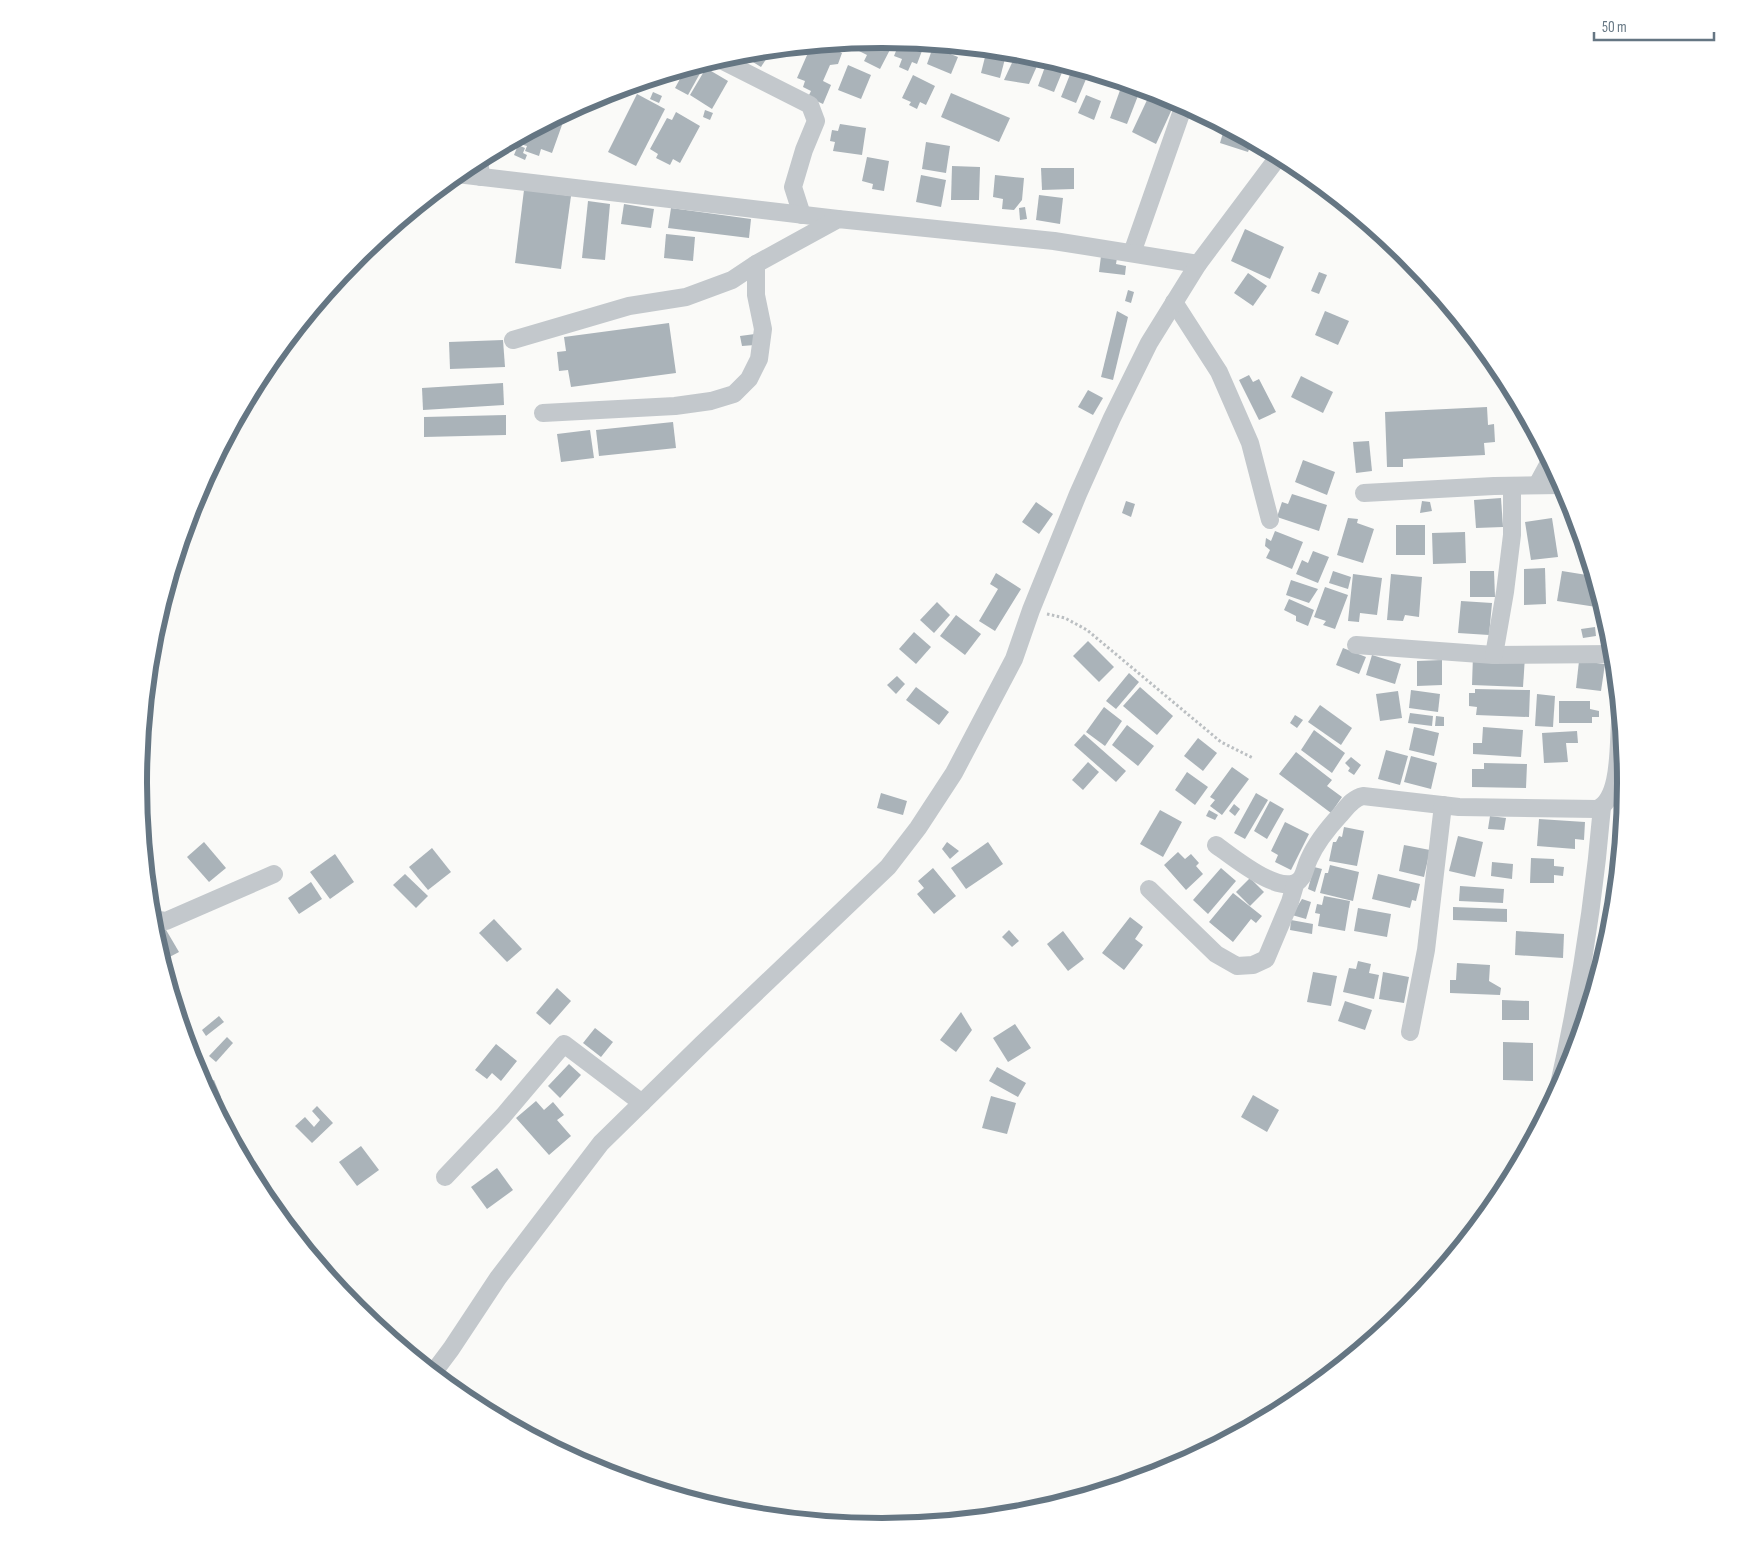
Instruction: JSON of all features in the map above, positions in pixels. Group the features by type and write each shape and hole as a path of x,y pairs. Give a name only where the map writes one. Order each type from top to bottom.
{"street":[{"path":"731,64 810,105 816,120 804,150 793,187 802,215"},
{"path":"1132,253 1182,112"},
{"path":"436,1368 451,1349 498,1278 601,1143 888,867 918,828 954,773 1014,659 1031,610 1078,494 1112,418 1150,343 1198,264 1275,161"},
{"path":"480,167 481,177"},
{"path":"467,175 838,220 1054,241 1198,264"},
{"path":"513,340 629,306 686,297 732,280 756,264 838,220"},
{"path":"543,413 676,406 734,394 750,379 759,359 763,329 756,295 756,264"},
{"path":"1174,302 1219,372 1250,443 1270,520"},
{"path":"1537,485 1546,468"},
{"path":"1364,493 1554,485"},
{"path":"1494,656 1512,535 1512,486"},
{"path":"1356,645 1494,656 1605,654"},
{"path":"1568,1047 1574,1022 1598,852 1602,807 1611,795 1617,757"},
{"path":"1216,845 1262,877 1288,886 1295,884 1302,877 1316,845 1335,820 1359,797 1459,807 1597,809 1602,807"},
{"path":"1410,1032 1426,950 1443,805"},
{"path":"160,920 166,921 274,874"},
{"path":"1149,889 1216,954 1237,966 1253,966 1266,958 1290,902 1295,884"},
{"path":"445,1177 503,1116 564,1044 642,1102"}],"path":[{"path":"1031,610 1065,618 1087,630 1221,742 1253,758"}],"building":[{"path":"891,48 880,69 864,61 867,55 855,49"},
{"path":"897,48 923,49 917,64 912,62 908,71 899,67 902,59 894,56"},
{"path":"836,49 842,53 838,64 830,65 823,81 831,85 823,104 808,97 811,91 803,87 805,81 797,78 809,52"},
{"path":"932,49 941,50 958,57 951,74 927,64"},
{"path":"985,55 1005,59 1000,78 981,73"},
{"path":"767,57 761,67 750,60"},
{"path":"1013,60 1037,65 1029,84 1004,80"},
{"path":"848,65 871,75 861,99 838,90"},
{"path":"1045,67 1063,71 1054,92 1038,86"},
{"path":"708,69 728,81 712,109 690,95 705,70"},
{"path":"701,71 688,95 675,88 681,76"},
{"path":"1071,73 1087,77 1076,103 1061,97"},
{"path":"913,75 935,86 926,105 920,102 917,109 909,105 911,102 902,98"},
{"path":"1121,88 1139,94 1127,124 1110,118"},
{"path":"653,92 662,96 659,103 650,99"},
{"path":"951,93 1010,118 999,142 941,117"},
{"path":"637,94 665,109 636,166 608,152"},
{"path":"1086,95 1101,101 1094,120 1078,113"},
{"path":"1148,98 1172,109 1156,144 1132,132"},
{"path":"705,110 713,113 710,120 703,117"},
{"path":"676,112 700,126 680,163 673,159 670,165 656,158 658,154 650,149 667,118 672,120"},
{"path":"557,123 562,125 552,153 541,149 539,156 525,151 527,146 520,144"},
{"path":"840,124 866,128 862,155 833,151 835,142 830,141 832,130 838,131"},
{"path":"1223,132 1250,146 1248,152 1220,143"},
{"path":"926,142 950,146 946,173 922,169"},
{"path":"518,145 525,148 523,153 527,155 525,160 514,155"},
{"path":"867,157 889,161 884,191 872,189 873,184 862,181"},
{"path":"952,166 980,167 979,200 951,200"},
{"path":"1041,168 1074,168 1074,189 1042,190"},
{"path":"921,175 946,180 941,207 916,202"},
{"path":"995,175 1024,178 1022,200 1014,210 1002,209 1003,199 993,197"},
{"path":"524,190 571,196 561,269 515,263"},
{"path":"1039,195 1063,198 1060,224 1036,220"},
{"path":"588,201 610,204 605,260 582,258"},
{"path":"624,204 654,209 651,228 621,224"},
{"path":"1025,207 1027,219 1020,220 1019,208"},
{"path":"671,208 751,219 749,238 668,228"},
{"path":"1245,229 1284,247 1270,279 1231,261"},
{"path":"666,234 695,237 693,261 664,258"},
{"path":"1101,256 1117,258 1116,264 1126,266 1125,275 1099,272"},
{"path":"1319,272 1327,275 1319,294 1311,291"},
{"path":"1248,273 1267,286 1253,306 1234,293"},
{"path":"1128,290 1134,292 1131,303 1125,301"},
{"path":"1117,311 1128,317 1113,380 1101,377"},
{"path":"1325,311 1349,321 1338,345 1315,335"},
{"path":"669,323 676,373 571,387 568,370 559,371 557,352 566,351 564,337"},
{"path":"755,334 755,345 742,346 740,336"},
{"path":"503,340 505,367 450,369 449,342"},
{"path":"1249,375 1253,382 1259,379 1276,412 1259,420 1239,380"},
{"path":"1301,376 1333,392 1323,413 1291,397"},
{"path":"503,383 504,405 423,410 422,388"},
{"path":"1088,390 1103,398 1093,415 1078,407"},
{"path":"1487,407 1488,425 1494,424 1495,442 1484,443 1485,455 1403,459 1403,467 1387,467 1385,412"},
{"path":"506,415 506,435 424,437 424,417"},
{"path":"673,422 676,448 599,456 596,430"},
{"path":"590,430 594,458 561,462 557,434"},
{"path":"1369,441 1372,471 1356,473 1353,442"},
{"path":"1303,460 1335,472 1327,495 1295,482"},
{"path":"1292,494 1327,505 1319,531 1277,517 1282,502 1288,504"},
{"path":"1501,498 1503,527 1476,528 1474,500"},
{"path":"1126,501 1135,504 1131,517 1122,513"},
{"path":"1422,501 1430,502 1432,511 1420,513"},
{"path":"1036,502 1053,514 1039,534 1022,522"},
{"path":"1348,518 1358,519 1357,523 1374,529 1363,563 1337,555"},
{"path":"1552,518 1558,557 1531,560 1525,522"},
{"path":"1396,525 1425,525 1425,555 1396,555"},
{"path":"1275,531 1303,542 1292,569 1266,558 1270,550 1265,546 1266,538 1271,541"},
{"path":"1465,532 1466,563 1433,564 1432,533"},
{"path":"1313,551 1329,557 1318,583 1296,574 1302,560 1308,563"},
{"path":"1545,568 1546,604 1524,605 1524,569"},
{"path":"1333,571 1351,577 1348,589 1329,583"},
{"path":"1470,571 1494,571 1495,597 1470,597"},
{"path":"1562,571 1587,575 1595,607 1557,601"},
{"path":"996,573 1021,589 995,631 979,621 998,589 990,584"},
{"path":"1353,574 1382,578 1377,615 1360,613 1359,622 1348,621"},
{"path":"1391,574 1422,577 1419,617 1405,615 1403,621 1387,620"},
{"path":"1291,580 1318,589 1309,603 1286,595"},
{"path":"1325,587 1348,595 1335,629 1323,625 1326,621 1314,617"},
{"path":"1289,599 1314,610 1308,626 1296,621 1296,616 1284,610"},
{"path":"1461,601 1492,603 1489,635 1458,633"},
{"path":"937,602 950,615 934,633 920,620"},
{"path":"956,615 981,634 965,655 940,636"},
{"path":"1595,627 1596,636 1583,638 1581,629"},
{"path":"914,632 931,647 916,664 899,649"},
{"path":"1088,641 1114,667 1099,682 1073,656"},
{"path":"1343,648 1366,657 1359,674 1336,665"},
{"path":"1372,655 1401,664 1395,684 1366,675"},
{"path":"1473,655 1525,657 1523,687 1472,685"},
{"path":"1442,660 1442,685 1417,686 1417,661"},
{"path":"1579,661 1605,664 1601,691 1576,688"},
{"path":"1129,673 1139,682 1116,709 1106,701"},
{"path":"897,676 905,684 896,694 887,685"},
{"path":"916,687 949,712 939,725 906,700"},
{"path":"1140,687 1173,716 1157,735 1123,706"},
{"path":"1475,689 1530,690 1529,717 1476,715 1477,707 1469,706 1469,693 1475,693"},
{"path":"1411,690 1440,694 1438,712 1409,708"},
{"path":"1398,691 1402,718 1380,721 1376,694"},
{"path":"1537,694 1555,696 1553,727 1535,726"},
{"path":"1559,701 1590,701 1590,709 1599,711 1599,717 1592,717 1592,723 1559,723"},
{"path":"1320,705 1352,728 1341,745 1308,722"},
{"path":"1104,707 1122,721 1105,746 1086,732"},
{"path":"1410,713 1433,716 1432,726 1408,723"},
{"path":"1295,715 1303,720 1297,728 1290,723"},
{"path":"1436,716 1444,717 1444,726 1435,726"},
{"path":"1127,725 1154,746 1138,766 1112,745"},
{"path":"1414,727 1439,733 1434,756 1409,750"},
{"path":"1483,727 1523,730 1521,757 1473,754 1473,743 1482,743"},
{"path":"1314,730 1345,753 1332,773 1301,750"},
{"path":"1577,731 1578,743 1566,743 1568,762 1544,763 1542,733"},
{"path":"1084,734 1126,771 1116,782 1074,745"},
{"path":"1198,738 1217,753 1203,771 1184,756"},
{"path":"1386,750 1408,756 1400,785 1378,779"},
{"path":"1296,752 1332,780 1327,786 1342,797 1331,813 1279,774"},
{"path":"1411,756 1437,763 1431,789 1404,782"},
{"path":"1351,757 1361,765 1354,775 1348,771 1350,768 1345,763"},
{"path":"1088,762 1099,772 1083,790 1072,780"},
{"path":"1484,763 1527,764 1526,788 1472,787 1472,769 1484,769"},
{"path":"1232,767 1249,779 1222,815 1210,806 1215,800 1210,797"},
{"path":"1187,772 1208,787 1195,805 1175,790"},
{"path":"881,793 907,801 903,815 877,808"},
{"path":"1256,793 1268,800 1245,839 1234,833"},
{"path":"1270,801 1284,809 1267,839 1254,831"},
{"path":"1234,804 1240,809 1235,816 1229,811"},
{"path":"1160,810 1182,822 1163,857 1140,844"},
{"path":"1209,810 1218,815 1215,820 1206,816"},
{"path":"1490,816 1506,818 1504,830 1488,829"},
{"path":"1539,819 1585,822 1584,840 1575,839 1575,849 1537,846"},
{"path":"1285,822 1309,834 1291,870 1275,862 1278,855 1271,851"},
{"path":"1344,827 1364,831 1357,866 1329,861 1333,842 1336,842 1339,836 1342,837"},
{"path":"1458,836 1483,842 1475,877 1449,871"},
{"path":"204,842 226,868 209,882 187,857"},
{"path":"947,842 959,851 950,859 942,849"},
{"path":"988,842 1003,864 966,889 951,868"},
{"path":"1404,845 1430,850 1424,877 1399,871"},
{"path":"432,848 451,872 428,890 409,867"},
{"path":"1178,852 1185,859 1191,854 1199,863 1196,866 1203,874 1186,890 1164,865"},
{"path":"335,854 354,882 330,899 310,872"},
{"path":"1531,858 1554,859 1554,866 1564,867 1563,876 1554,875 1554,883 1530,883"},
{"path":"1492,862 1513,864 1512,879 1491,876"},
{"path":"1330,865 1359,872 1353,901 1320,893 1325,873 1328,873"},
{"path":"1314,867 1322,869 1315,892 1308,889"},
{"path":"933,868 956,896 934,914 917,894 924,888 918,881"},
{"path":"1221,868 1236,881 1208,914 1193,900"},
{"path":"405,874 428,896 416,908 393,885"},
{"path":"1378,874 1420,884 1416,901 1412,900 1410,908 1372,899"},
{"path":"1250,878 1264,892 1250,906 1236,892"},
{"path":"311,882 322,899 299,914 288,898"},
{"path":"1460,886 1504,889 1503,903 1459,901"},
{"path":"1233,893 1262,916 1256,923 1251,919 1233,942 1209,922"},
{"path":"1324,896 1350,901 1345,931 1318,926 1320,914 1315,913 1317,904 1322,905"},
{"path":"1302,899 1311,902 1306,919 1292,915"},
{"path":"1453,907 1507,909 1507,922 1453,920"},
{"path":"1358,908 1391,914 1387,937 1354,931"},
{"path":"1130,917 1143,927 1135,939 1143,945 1124,970 1102,953"},
{"path":"494,919 522,949 507,962 479,933"},
{"path":"1291,920 1313,924 1312,934 1290,930"},
{"path":"162,923 179,952 168,958 161,926"},
{"path":"1009,930 1019,941 1012,947 1002,937"},
{"path":"1063,931 1084,959 1068,971 1047,944"},
{"path":"1516,931 1564,934 1563,958 1515,955"},
{"path":"1358,961 1371,964 1369,973 1379,975 1374,999 1343,992 1349,968 1356,969"},
{"path":"1457,963 1490,965 1489,981 1501,988 1500,995 1450,993 1450,980 1456,980"},
{"path":"1313,972 1337,976 1331,1006 1307,1002"},
{"path":"1383,972 1409,977 1404,1003 1379,999"},
{"path":"557,988 571,1001 550,1025 536,1013"},
{"path":"1502,1000 1529,1001 1529,1020 1502,1020"},
{"path":"1345,1001 1372,1010 1365,1030 1338,1021"},
{"path":"961,1012 972,1030 956,1052 940,1040"},
{"path":"219,1016 224,1022 206,1036 202,1030"},
{"path":"1015,1024 1031,1048 1008,1062 993,1038"},
{"path":"595,1028 613,1042 601,1057 583,1043"},
{"path":"227,1037 233,1043 216,1062 209,1056"},
{"path":"1503,1042 1533,1043 1533,1081 1503,1080"},
{"path":"496,1044 517,1061 501,1081 492,1073 487,1079 475,1070"},
{"path":"569,1064 581,1075 560,1098 548,1086"},
{"path":"997,1067 1026,1083 1018,1097 989,1081"},
{"path":"214,1080 221,1097 218,1098 210,1081"},
{"path":"1253,1095 1279,1110 1267,1132 1241,1117"},
{"path":"991,1096 1016,1103 1007,1134 982,1128"},
{"path":"536,1101 544,1110 553,1102 564,1115 557,1120 571,1136 549,1155 516,1118"},
{"path":"317,1106 333,1123 312,1143 295,1126 305,1117 314,1127 320,1120 312,1111"},
{"path":"361,1146 379,1170 357,1186 339,1162"},
{"path":"497,1168 513,1190 487,1209 471,1187"}]}
